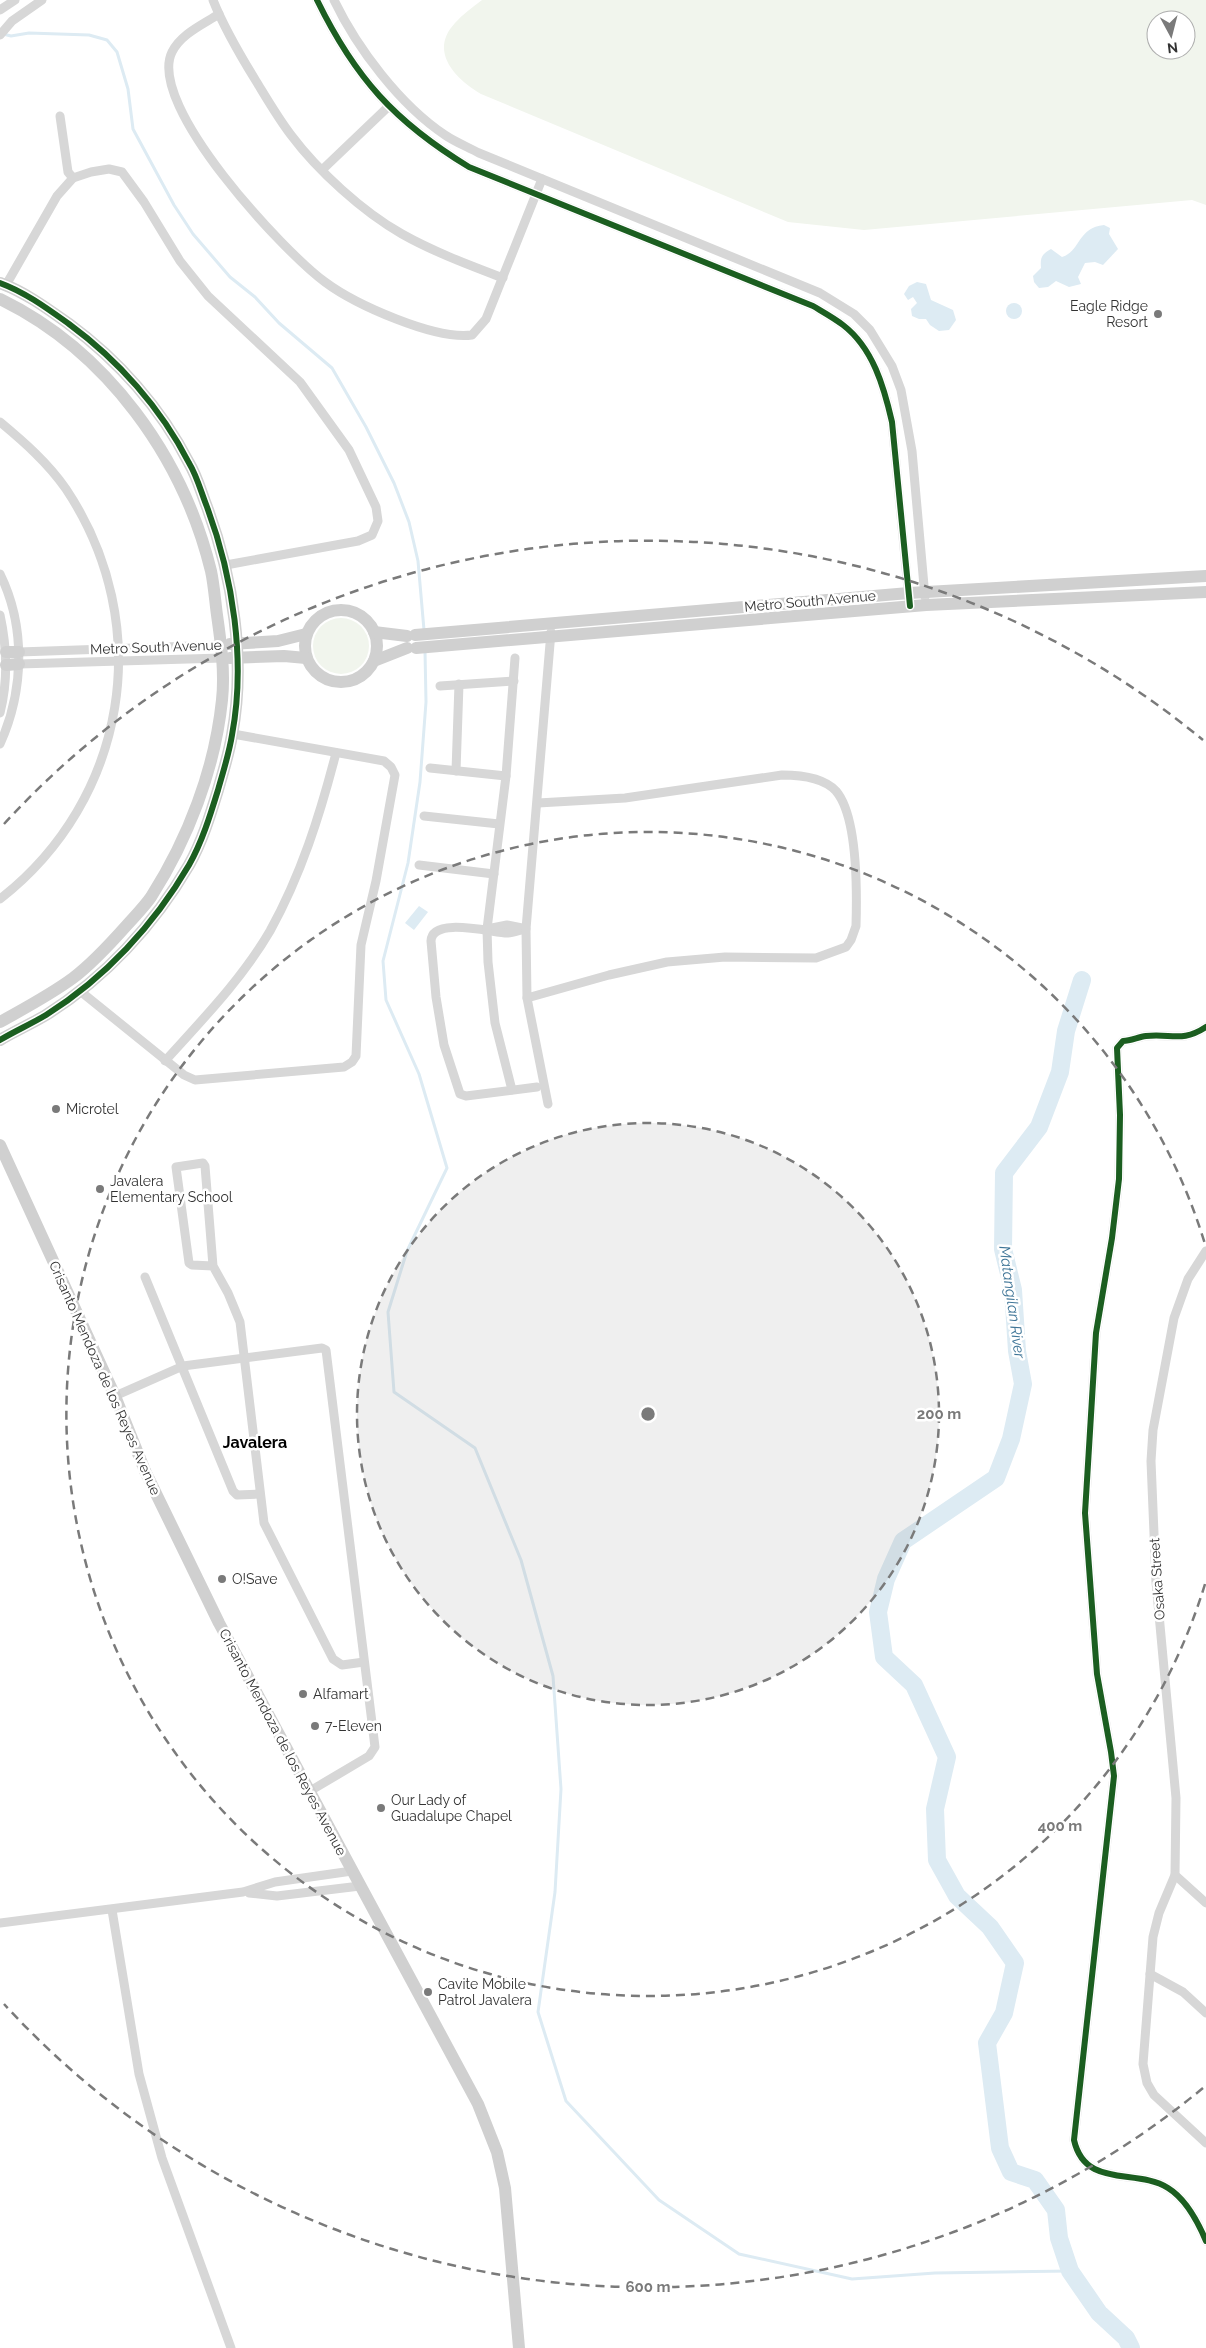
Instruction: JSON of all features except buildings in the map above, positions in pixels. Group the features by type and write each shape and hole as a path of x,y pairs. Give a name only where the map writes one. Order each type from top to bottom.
{"street":[{"path":"0,10 15,0"},
{"path":"0,35 12,21 42,0"},
{"path":"213,0 242,58 291,136 322,170 358,202 400,233 450,257 503,278"},
{"path":"317,0 342,46 363,79 402,121 436,147 469,167 813,306 844,325 858,339 877,372 892,422 910,606"},
{"path":"334,0 378,70 416,112 445,135 479,153 820,293 854,314 870,330 892,366 908,419 926,605"},
{"path":"219,14 182,38 171,54 169,73 175,97 190,128 236,191 300,261 326,283 377,311 436,333 455,336 472,335 486,319 542,179"},
{"path":"322,170 389,106"},
{"path":"60,116 68,172 73,178"},
{"path":"0,1040 46,1015 80,991 127,948 161,908 189,864 210,818 233,734 238,658 226,566 219,539 190,463 162,420 130,377 91,341 49,310 3,284 57,196 73,178 109,169 122,172 144,202 180,261 208,296 300,382 349,450 376,507 378,521 372,535 366,538 226,566"},
{"path":"0,299 42,323 77,350 116,387 159,445 188,503 203,543 212,573 222,645 222,699 210,764 193,814 173,858 150,899 112,942 74,977 0,1022"},
{"path":"0,422 44,462 65,488 83,517 98,548 109,581 116,614 119,648 113,724 104,754 89,790 66,831 40,864 0,899"},
{"path":"0,574 13,606 19,658 14,702 7,729 0,744"},
{"name":"Metro South Avenue","path":"374,632 413,642 552,624 909,593 1206,576"},
{"name":"Metro South Avenue","path":"434,640 551,638 910,606 1206,592"},
{"path":"306,658 304,642 310,626 321,616 340,610 358,614 366,620 374,632 377,646 374,661"},
{"path":"0,615 6,659 4,699 0,713"},
{"path":"548,1104 527,998 526,929 552,624"},
{"name":"Metro South Avenue","path":"6,659 119,648 222,645 278,641 306,634"},
{"name":"Metro South Avenue","path":"19,658 119,662 284,656 306,658 319,675 339,682 360,676 374,661 413,642"},
{"path":"512,1090 495,1023 488,962 487,928 506,776 515,658"},
{"path":"440,686 514,681"},
{"path":"456,771 459,684"},
{"path":"80,991 165,1061 184,1075 195,1080 344,1067 352,1062 356,1056 362,945 376,881 395,775 391,767 384,761 233,734"},
{"path":"165,1061 243,971 270,931 298,874 320,813 336,753"},
{"path":"430,768 506,776"},
{"path":"527,998 609,975 667,962 725,956 816,958 846,947 851,940 856,926 852,830 849,814 836,791 820,782 799,775 782,775 625,798 538,803"},
{"path":"424,816 499,824"},
{"path":"419,865 494,874"},
{"path":"526,929 506,933 487,928 449,928 432,936 436,997 444,1045 460,1094 466,1096 537,1087"},
{"path":"1206,1027 1191,1036 1144,1036 1134,1040 1123,1041 1118,1048 1119,1179 1112,1238 1096,1333 1085,1513 1097,1674 1114,1776 1074,2140 1077,2153 1090,2167 1105,2173 1155,2182 1169,2188 1181,2199 1191,2213 1206,2241"},
{"name":"Crisanto Mendoza de los Reyes Avenue","path":"0,1145 6,1170 115,1396 145,1471 219,1623 478,2104 497,2152 505,2188 510,2227 519,2348"},
{"path":"213,1266 192,1265 189,1263 176,1166 203,1163 205,1166 213,1266 228,1293 240,1322 260,1494 266,1528 337,1664 364,1662"},
{"name":"Osaka Street","path":"1175,1875 1176,1798 1156,1582 1152,1461 1153,1430 1174,1318 1188,1279 1206,1251"},
{"path":"145,1277 233,1491 237,1495 260,1494"},
{"path":"115,1396 183,1366 322,1348 326,1350 375,1739 373,1752 310,1791"},
{"path":"0,1923 244,1892 275,1882 352,1871"},
{"path":"1206,1903 1175,1875 1159,1912 1150,1974 1143,2064 1147,2083 1154,2095 1206,2143"},
{"path":"244,1892 277,1896 360,1886"},
{"path":"112,1910 139,2074 162,2158 231,2348"},
{"path":"1150,1974 1183,1992 1206,2013"}],"shaded area":[{"path":"482,0 1206,0 1206,205 1192,200 864,230 788,222 481,94 455,73 448,64 445,54 444,44 447,34 465,14"},
{"path":"1104,225 1110,228 1109,234 1118,249 1103,265 1095,262 1085,263 1078,277 1081,284 1069,287 1056,281 1048,287 1039,288 1034,282 1033,276 1041,268 1041,258 1044,254 1051,249 1062,257 1073,250 1089,230"},
{"path":"917,282 926,284 931,300 953,310 956,320 949,330 939,331 930,325 926,319 912,316 911,309 917,303 913,297 908,300 904,294 909,286"},
{"path":"1014,303 1022,311 1014,319 1006,311"},
{"path":"336,618 346,618 361,626 367,635 369,646 367,657 361,666 346,674 336,674 325,669 318,662 313,651 313,641 318,630 325,623"},
{"path":"419,906 428,912 414,930 405,923"}],"waterway":[{"path":"3,34 11,36 29,33 89,35 107,40 117,52 128,89 133,129 174,205 193,234 230,277 255,297 279,323 332,368 366,427 394,483 409,522 418,561 424,630"},
{"path":"425,651 426,702 420,782 408,863 383,961 386,1000 419,1074 447,1168 407,1251 388,1312 394,1392 475,1448 521,1560 553,1676 561,1789 555,1892 538,2012 566,2101 659,2200 739,2254 852,2279 935,2273 1070,2271"},
{"name":"Matangilan River","path":"1082,980 1066,1031 1060,1072 1039,1127 1004,1173 1003,1249 1013,1290 1017,1351 1023,1384 1011,1439 996,1478 903,1541 886,1579 878,1612 884,1657 914,1685 947,1757 935,1809 937,1860 957,1896 990,1927 1015,1963 1004,2013 987,2043 1000,2148 1011,2172 1035,2180 1056,2210 1059,2238 1070,2271 1099,2313 1126,2338 1131,2348"}],"cycle path":[{"path":"317,0 346,53 379,96 419,133 469,167 813,306 840,322 853,334 870,357 876,369 892,422 910,606"},
{"path":"0,283 45,307 104,353 152,404 178,443 197,479 224,562 235,620 238,678 232,735 218,790 198,847 175,887 144,929 108,967 68,1000 46,1015 0,1040"},
{"path":"1206,1027 1190,1035 1155,1035 1123,1041 1117,1048 1120,1115 1119,1179 1112,1238 1096,1333 1085,1513 1097,1674 1114,1776 1074,2140 1080,2155 1089,2165 1100,2171 1155,2182 1168,2188 1180,2198 1191,2212 1206,2241"}],"place":[{"name":"Eagle Ridge Resort","path":"1158,314"},
{"name":"Microtel","path":"56,1109"},
{"name":"Javalera Elementary School","path":"100,1189"},
{"name":"O!Save","path":"222,1579"},
{"name":"Alfamart","path":"303,1694"},
{"name":"7-Eleven","path":"315,1726"},
{"name":"Our Lady of Guadalupe Chapel","path":"381,1808"},
{"name":"Cavite Mobile Patrol Javalera","path":"428,1992"}],"district":[{"name":"Javalera","path":"255,1442"}]}
